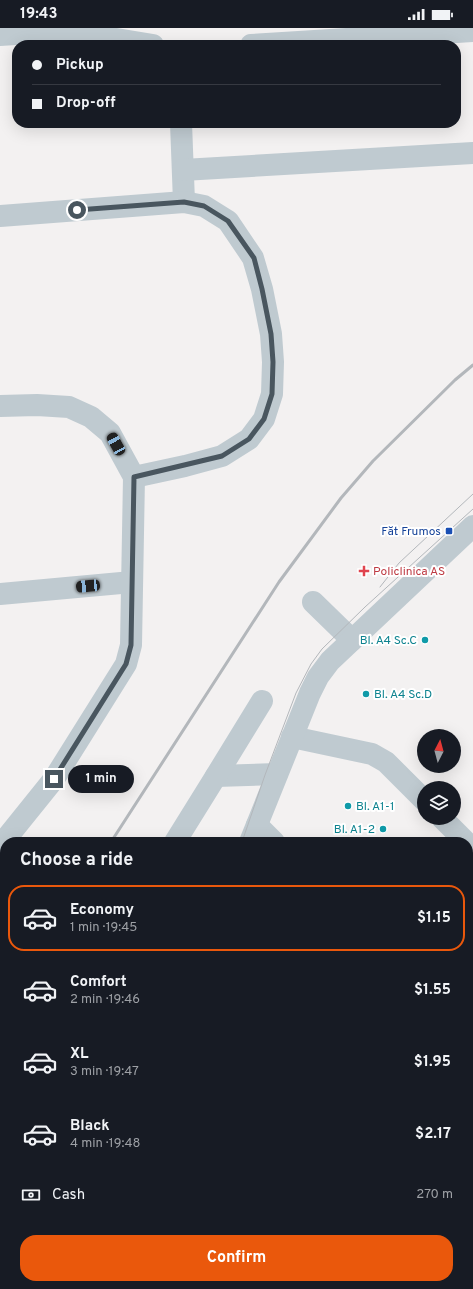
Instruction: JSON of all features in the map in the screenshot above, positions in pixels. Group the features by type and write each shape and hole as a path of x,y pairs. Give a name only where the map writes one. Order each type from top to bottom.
{"street":[{"path":"0,34 60,31 122,40"},
{"path":"336,40 473,32"},
{"path":"181,128 184,202"},
{"path":"183,170 473,153"},
{"path":"0,216 184,202 204,206 228,221 254,258 271,334 273,362 272,394 264,419 249,439 222,456 134,477"},
{"path":"0,406 36,405 69,407 91,417 110,434 134,477 131,645 126,664 54,779 6,837"},
{"path":"254,833 310,693 318,677 330,661 473,526"},
{"path":"0,594 132,582"},
{"path":"313,602 352,640"},
{"path":"178,837 262,701"},
{"path":"292,737 372,754 386,762 417,793"},
{"path":"216,776 277,774"},
{"path":"449,825 461,837"}],"tram line":[{"path":"380,587 399,563 473,494"},
{"path":"244,837 296,693 311,664 322,649 365,607 473,509"}],"railway":[{"path":"114,837 279,582 341,498 373,461 455,380 473,365"}],"place":[{"name":"Făt Frumos","path":"449,531"},
{"name":"Policlinica AS","path":"364,571"},
{"name":"Bl. A4 Sc.C","path":"425,640"},
{"name":"Bl. A4 Sc.D","path":"366,694"},
{"name":"Bl. A1-1","path":"348,806"},
{"name":"Bl. A1-2","path":"383,829"}],"route":[{"path":"54,779 126,664 131,645 134,477 222,456 249,439 264,419 272,394 273,362 271,334 262,289 254,258 228,221 204,206 184,202 77,210"}]}
